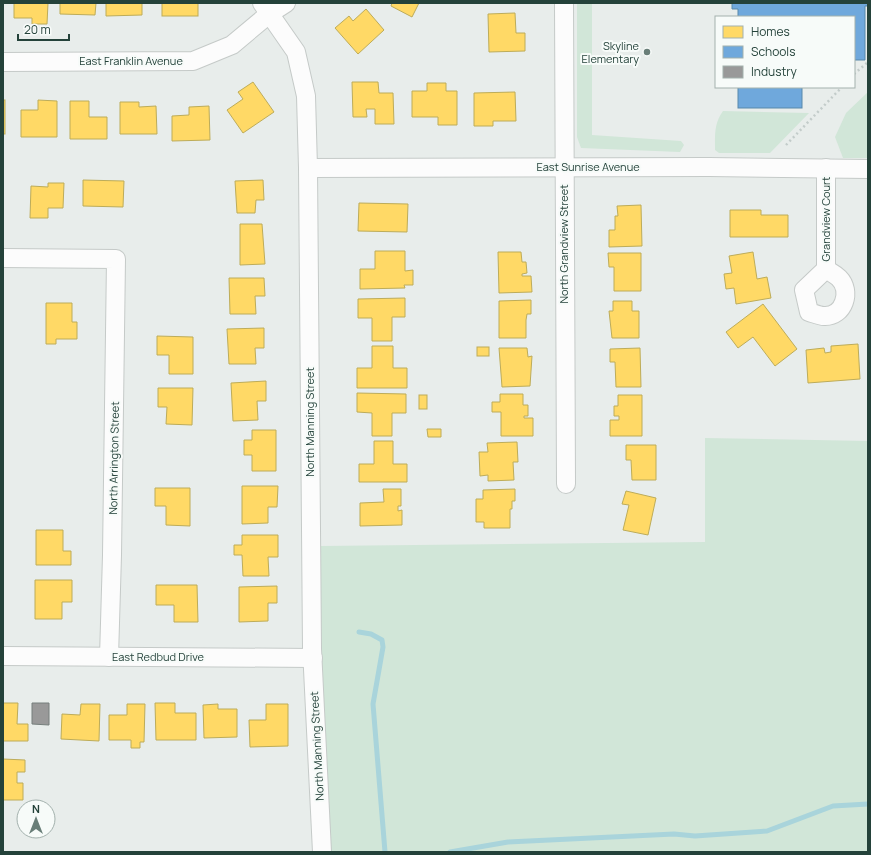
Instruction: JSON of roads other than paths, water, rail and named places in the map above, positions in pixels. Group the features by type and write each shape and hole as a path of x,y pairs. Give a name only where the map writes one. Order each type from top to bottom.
{"street":[{"name":"East Franklin Avenue","path":"3,62 193,61 232,44 266,8 286,3"},
{"name":"North Grandview Street","path":"564,3 566,484"},
{"name":"North Manning Street","path":"266,8 296,52 306,96 308,168 312,658 322,852"},
{"name":"East Sunrise Avenue","path":"308,168 564,166 868,169"},
{"name":"Grandview Court","path":"826,168 826,269"},
{"name":"North Arrington Street","path":"3,258 116,259 112,555 109,656"},
{"name":"East Redbud Drive","path":"3,656 312,658"}],"waterway":[{"path":"359,632 371,634 382,640 383,647 373,704 385,852"},
{"path":"450,852 508,842 674,834 695,836 767,831 833,806 868,804"}],"place":[{"name":"Skyline Elementary","path":"647,52"}]}
